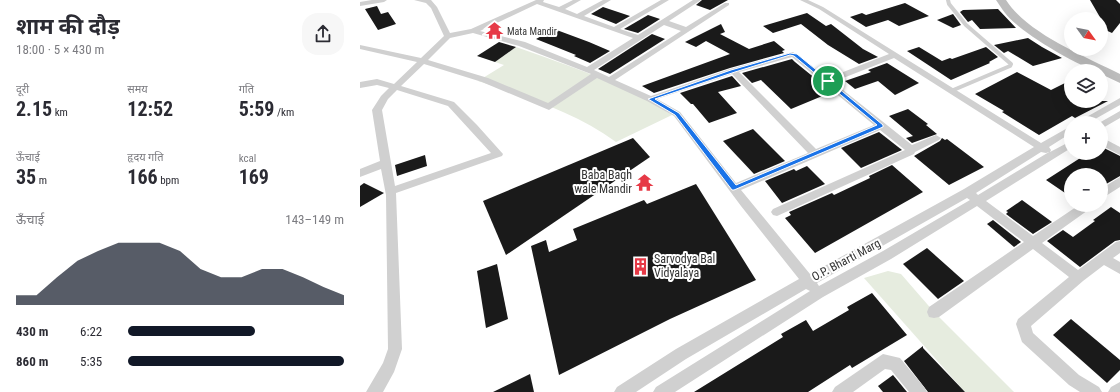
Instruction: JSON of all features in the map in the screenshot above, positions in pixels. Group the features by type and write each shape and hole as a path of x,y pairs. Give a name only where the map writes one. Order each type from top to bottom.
{"main road":[{"path":"1001,0 1002,5 1022,24 1048,42 1120,78"},
{"path":"1014,0 1017,7 1034,23 1064,42"},
{"path":"1092,56 1120,70"}],"street":[{"path":"360,4 384,0"},
{"path":"425,0 439,14 448,36"},
{"path":"559,10 578,0"},
{"path":"578,16 608,0"},
{"path":"615,29 666,0"},
{"path":"588,70 698,0"},
{"path":"803,0 821,8 1053,154"},
{"path":"374,392 389,367 395,349 391,191 376,110 384,98 424,61 448,36 473,31 539,1 559,10 639,38"},
{"path":"610,80 727,4"},
{"path":"664,22 686,30"},
{"path":"473,31 522,44 588,70 650,99 677,114 818,293"},
{"path":"360,47 424,61 485,80 549,107 597,74"},
{"path":"650,99 733,71 793,54 911,150"},
{"path":"828,81 894,55"},
{"path":"733,71 815,154"},
{"path":"360,85 377,82 451,104 498,154 391,191"},
{"path":"1093,116 1120,101"},
{"path":"1108,122 1120,114"},
{"path":"734,188 881,126"},
{"name":"O.P. Bharti Marg","path":"661,392 818,293 887,255 972,196 1040,146 1064,133"},
{"path":"777,212 908,154 911,150 936,138"},
{"path":"1108,144 1120,152"},
{"name":"O.P. Bharti Marg","path":"622,392 681,354 808,281 891,236 1064,148"},
{"path":"360,173 386,163"},
{"path":"1108,190 1120,181"},
{"path":"972,196 1078,277"},
{"path":"934,312 1077,212"},
{"path":"1094,392 1069,375 1027,337 1024,324 1078,277 1120,246"},
{"path":"1104,258 1120,269"},
{"path":"840,392 883,361 895,363 919,392"},
{"path":"1116,392 1120,390"}],"lane":[{"path":"948,0 953,9 966,25 1011,64 1010,66 951,91"}],"shaded area":[{"path":"516,47 616,84 672,115 616,142 584,122 550,106 478,81 504,65 495,62"},
{"path":"888,271 901,274 934,312 1014,392 965,392 864,278"}],"building":[{"path":"702,0 728,0 710,10 696,5"},
{"path":"1090,0 1116,0 1120,4 1120,23 1112,33 1108,31 1108,12 1097,12"},
{"path":"905,3 929,16 899,26 888,20 866,27 850,17 862,13 866,15"},
{"path":"377,6 381,14 388,12 396,24 378,30 365,9"},
{"path":"603,7 630,16 616,24 591,14"},
{"path":"998,9 1016,28 980,29 972,20 968,22 960,12 963,10"},
{"path":"807,13 826,26 831,24 863,49 878,57 859,64 828,45 801,24 773,33 763,26"},
{"path":"953,14 961,25 953,28 937,20"},
{"path":"648,15 660,19 638,33 624,29"},
{"path":"721,24 725,32 720,34 749,49 774,41 785,50 782,51 784,53 730,68 654,93 642,86 730,54 706,41 696,47 685,42"},
{"path":"554,29 610,51 590,63 574,56 576,55 536,39"},
{"path":"652,34 665,39 610,74 598,69"},
{"path":"1028,38 1062,58 1033,66 1008,51 1004,53 994,45"},
{"path":"499,42 516,47 495,62 477,56"},
{"path":"919,47 942,61 986,47 998,57 989,62 990,63 951,80 907,51"},
{"path":"792,59 832,92 791,109 761,80 752,83 742,73"},
{"path":"887,63 919,83 895,95 878,81 855,89 845,81 871,72 868,70"},
{"path":"1017,72 1051,90 1064,84 1064,108 1094,108 1079,116 1064,116 1064,121 1039,135 1002,112 1004,111 975,94"},
{"path":"732,76 741,86 718,92 737,113 709,123 693,104 691,104 680,93"},
{"path":"908,109 928,124 926,125 937,134 912,143 906,138 913,136 889,116"},
{"path":"753,129 785,161 754,174 723,141"},
{"path":"879,132 902,150 861,168 841,148"},
{"path":"633,138 650,157 506,255 483,201"},
{"path":"942,138 945,140 947,139 984,167 949,185 914,156 940,141"},
{"path":"1108,150 1120,156 1120,176 1108,183 1108,168 1065,168 1077,160 1108,160"},
{"path":"425,155 427,166 397,176 395,165"},
{"path":"892,165 923,192 815,253 785,218 791,215 789,212 832,193 834,195 870,178 869,176"},
{"path":"807,166 825,184 782,203 765,181 794,169 796,171"},
{"path":"1064,168 1064,192 1046,180"},
{"path":"364,183 384,193 360,207 360,186"},
{"name":"Sarvodya Bal Vidyalaya","path":"696,184 756,280 670,319 559,375 531,246 546,240 549,252 577,240 573,229 644,200 647,204"},
{"path":"1022,200 1052,222 1033,234 1006,214 1008,212 1006,211"},
{"path":"1111,207 1120,213 1120,240 1115,241 1080,267 1047,241 1063,230 1073,237 1095,221 1093,220 1104,212 1108,212 1108,209"},
{"path":"993,220 1021,242 1014,247 987,224"},
{"path":"927,248 964,281 938,299 903,264"},
{"path":"497,264 508,319 486,328 477,271"},
{"path":"872,293 907,335 852,368 850,365 808,392 694,392 783,337 781,334 806,320 813,331 849,310 847,307"},
{"path":"1071,319 1120,360 1120,370 1107,383 1053,335"},
{"path":"923,346 923,348 965,392 928,392 904,361"},
{"path":"530,374 534,392 493,392"},
{"path":"893,375 907,392 883,392 878,386"}],"place":[{"name":"Mata Mandir","path":"494,31"},
{"name":"Baba Bagh wale Mandir","path":"645,182"},
{"name":"Sarvodya Bal Vidyalaya","path":"641,266"}],"route":[{"path":"790,54 795,55 828,81 881,126 734,188 677,114 650,99 733,71 790,54"}]}
